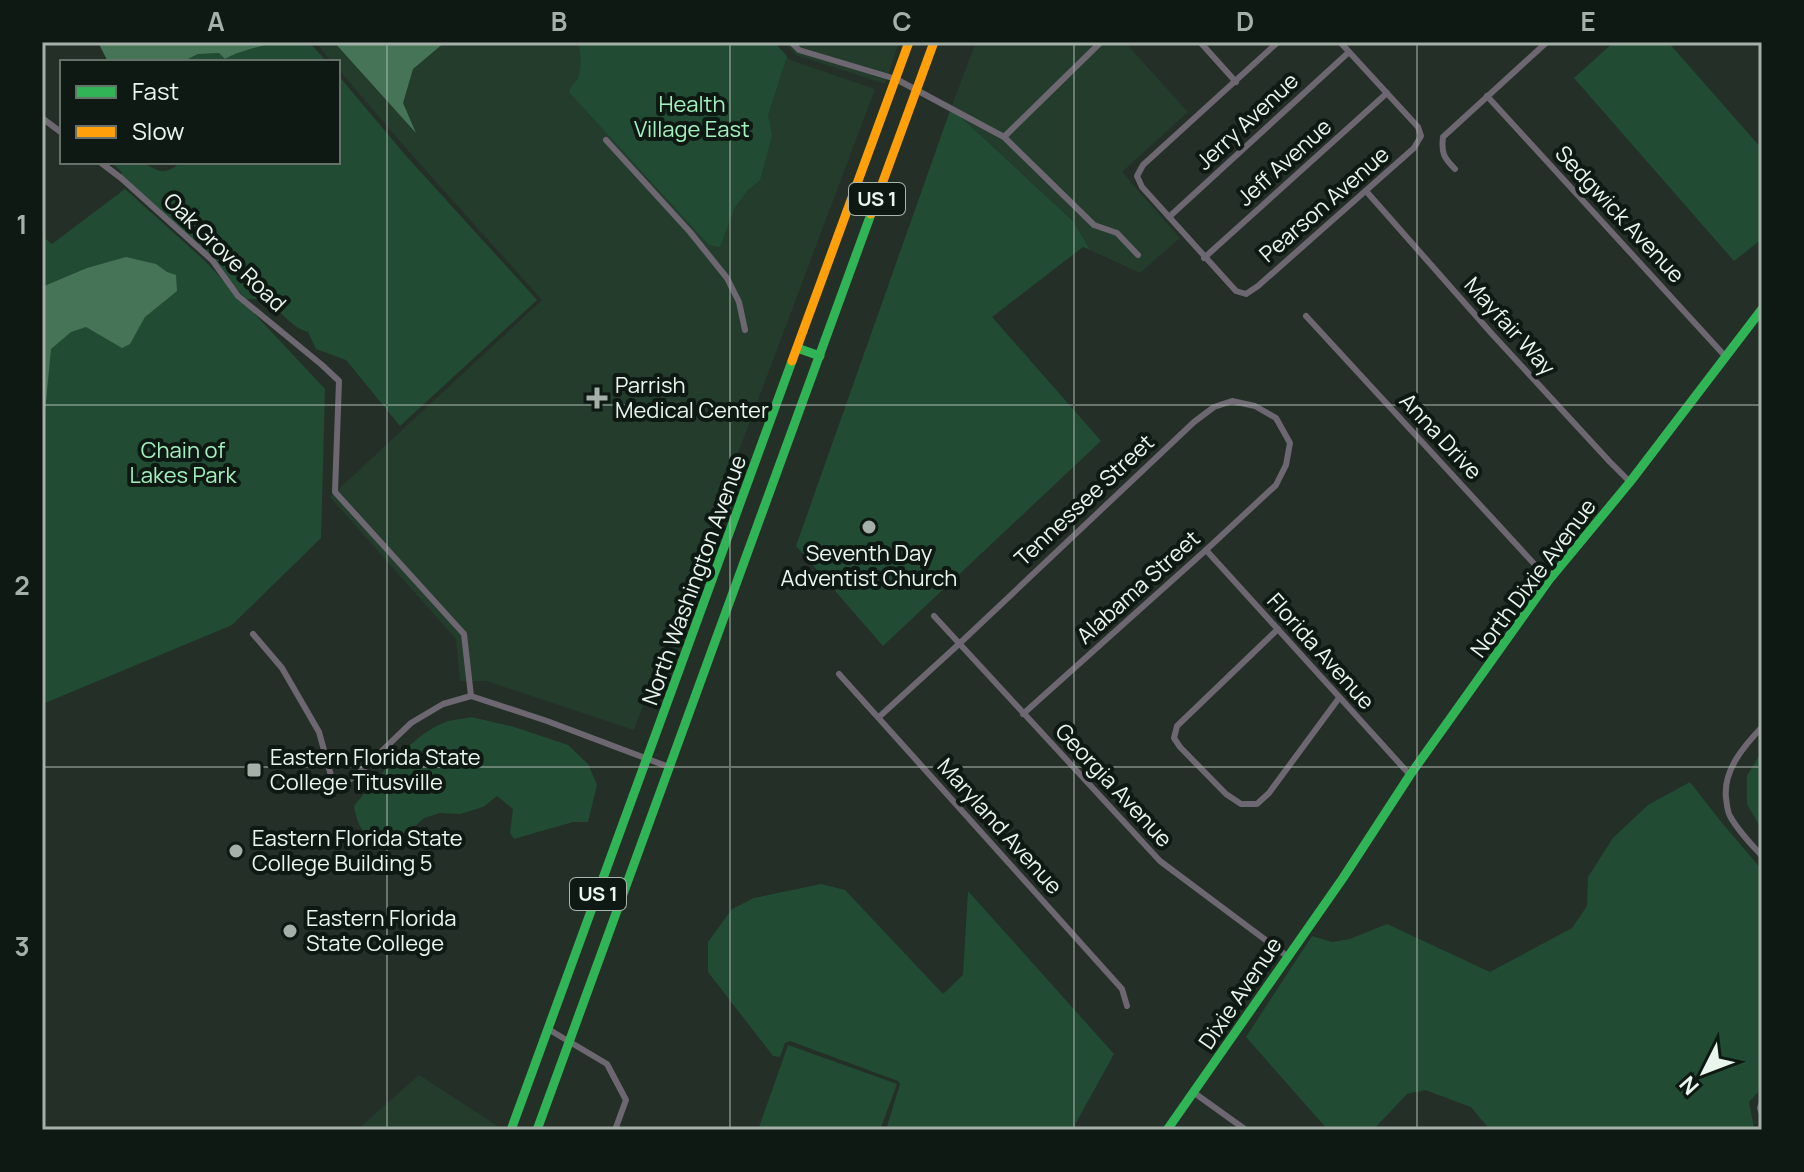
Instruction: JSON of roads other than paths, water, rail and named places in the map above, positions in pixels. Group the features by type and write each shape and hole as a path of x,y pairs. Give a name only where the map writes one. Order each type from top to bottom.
{"main road":[{"name":"North Washington Avenue","path":"511,1130 909,42"},
{"name":"North Washington Avenue","path":"537,1130 934,42"},
{"name":"North Dixie Avenue","path":"1343,878 1410,775 1549,580 1630,482 1762,309"},
{"path":"797,348 820,356"},
{"name":"Dixie Avenue","path":"1167,1130 1343,878"}],"street":[{"path":"791,42 799,50 896,79 1004,137 1094,225 1117,233 1138,255"},
{"path":"1004,137 1101,42"},
{"path":"1200,42 1236,82"},
{"path":"1204,258 1142,187 1137,176 1143,165 1278,42"},
{"path":"1340,42 1387,93"},
{"path":"1455,169 1443,156 1443,137 1547,42"},
{"name":"Jerry Avenue","path":"1169,217 1349,52"},
{"name":"Pearson Avenue","path":"1204,258 1236,291 1246,294 1414,148 1421,136 1418,127 1387,93"},
{"name":"Jeff Avenue","path":"1204,258 1387,93"},
{"name":"Sedgwick Avenue","path":"1487,96 1725,356"},
{"path":"42,118 60,132"},
{"path":"606,140 690,232 727,278 739,302 745,330"},
{"name":"Oak Grove Road","path":"103,164 212,260 238,296 339,381 335,492 464,634 471,696"},
{"name":"Mayfair Way","path":"1366,191 1492,334 1630,482"},
{"name":"Anna Drive","path":"1306,316 1549,580"},
{"name":"Tennessee Street","path":"879,717 1194,422 1214,407 1232,401 1255,406 1276,418 1290,443 1286,465 1276,485"},
{"name":"Alabama Street","path":"1023,714 1276,485"},
{"name":"Florida Avenue","path":"1206,550 1410,775"},
{"name":"Georgia Avenue","path":"934,616 1160,861 1287,956"},
{"path":"1278,629 1177,726 1174,738 1180,747 1226,794 1241,804 1257,804 1269,793 1339,698"},
{"path":"253,634 282,668 319,732 335,790 359,773 411,723 443,704 471,696 669,767"},
{"name":"Maryland Avenue","path":"839,674 1122,989 1127,1006"},
{"path":"1762,727 1744,746 1733,764 1725,788 1729,814 1762,856"},
{"path":"548,1029 609,1067 626,1100 615,1130"},
{"path":"1193,1092 1246,1130"},
{"path":"1762,1102 1762,1114"}],"place":[{"name":"Parrish Medical Center","path":"597,398"},
{"name":"Seventh Day Adventist Church","path":"869,527"},
{"name":"Eastern Florida State College Titusville","path":"254,770"},
{"name":"Eastern Florida State College Building 5","path":"236,851"},
{"name":"Eastern Florida State College","path":"290,931"}],"park label":[{"name":"Health Village East","path":"692,116"},
{"name":"Chain of Lakes Park","path":"183,462"}]}
